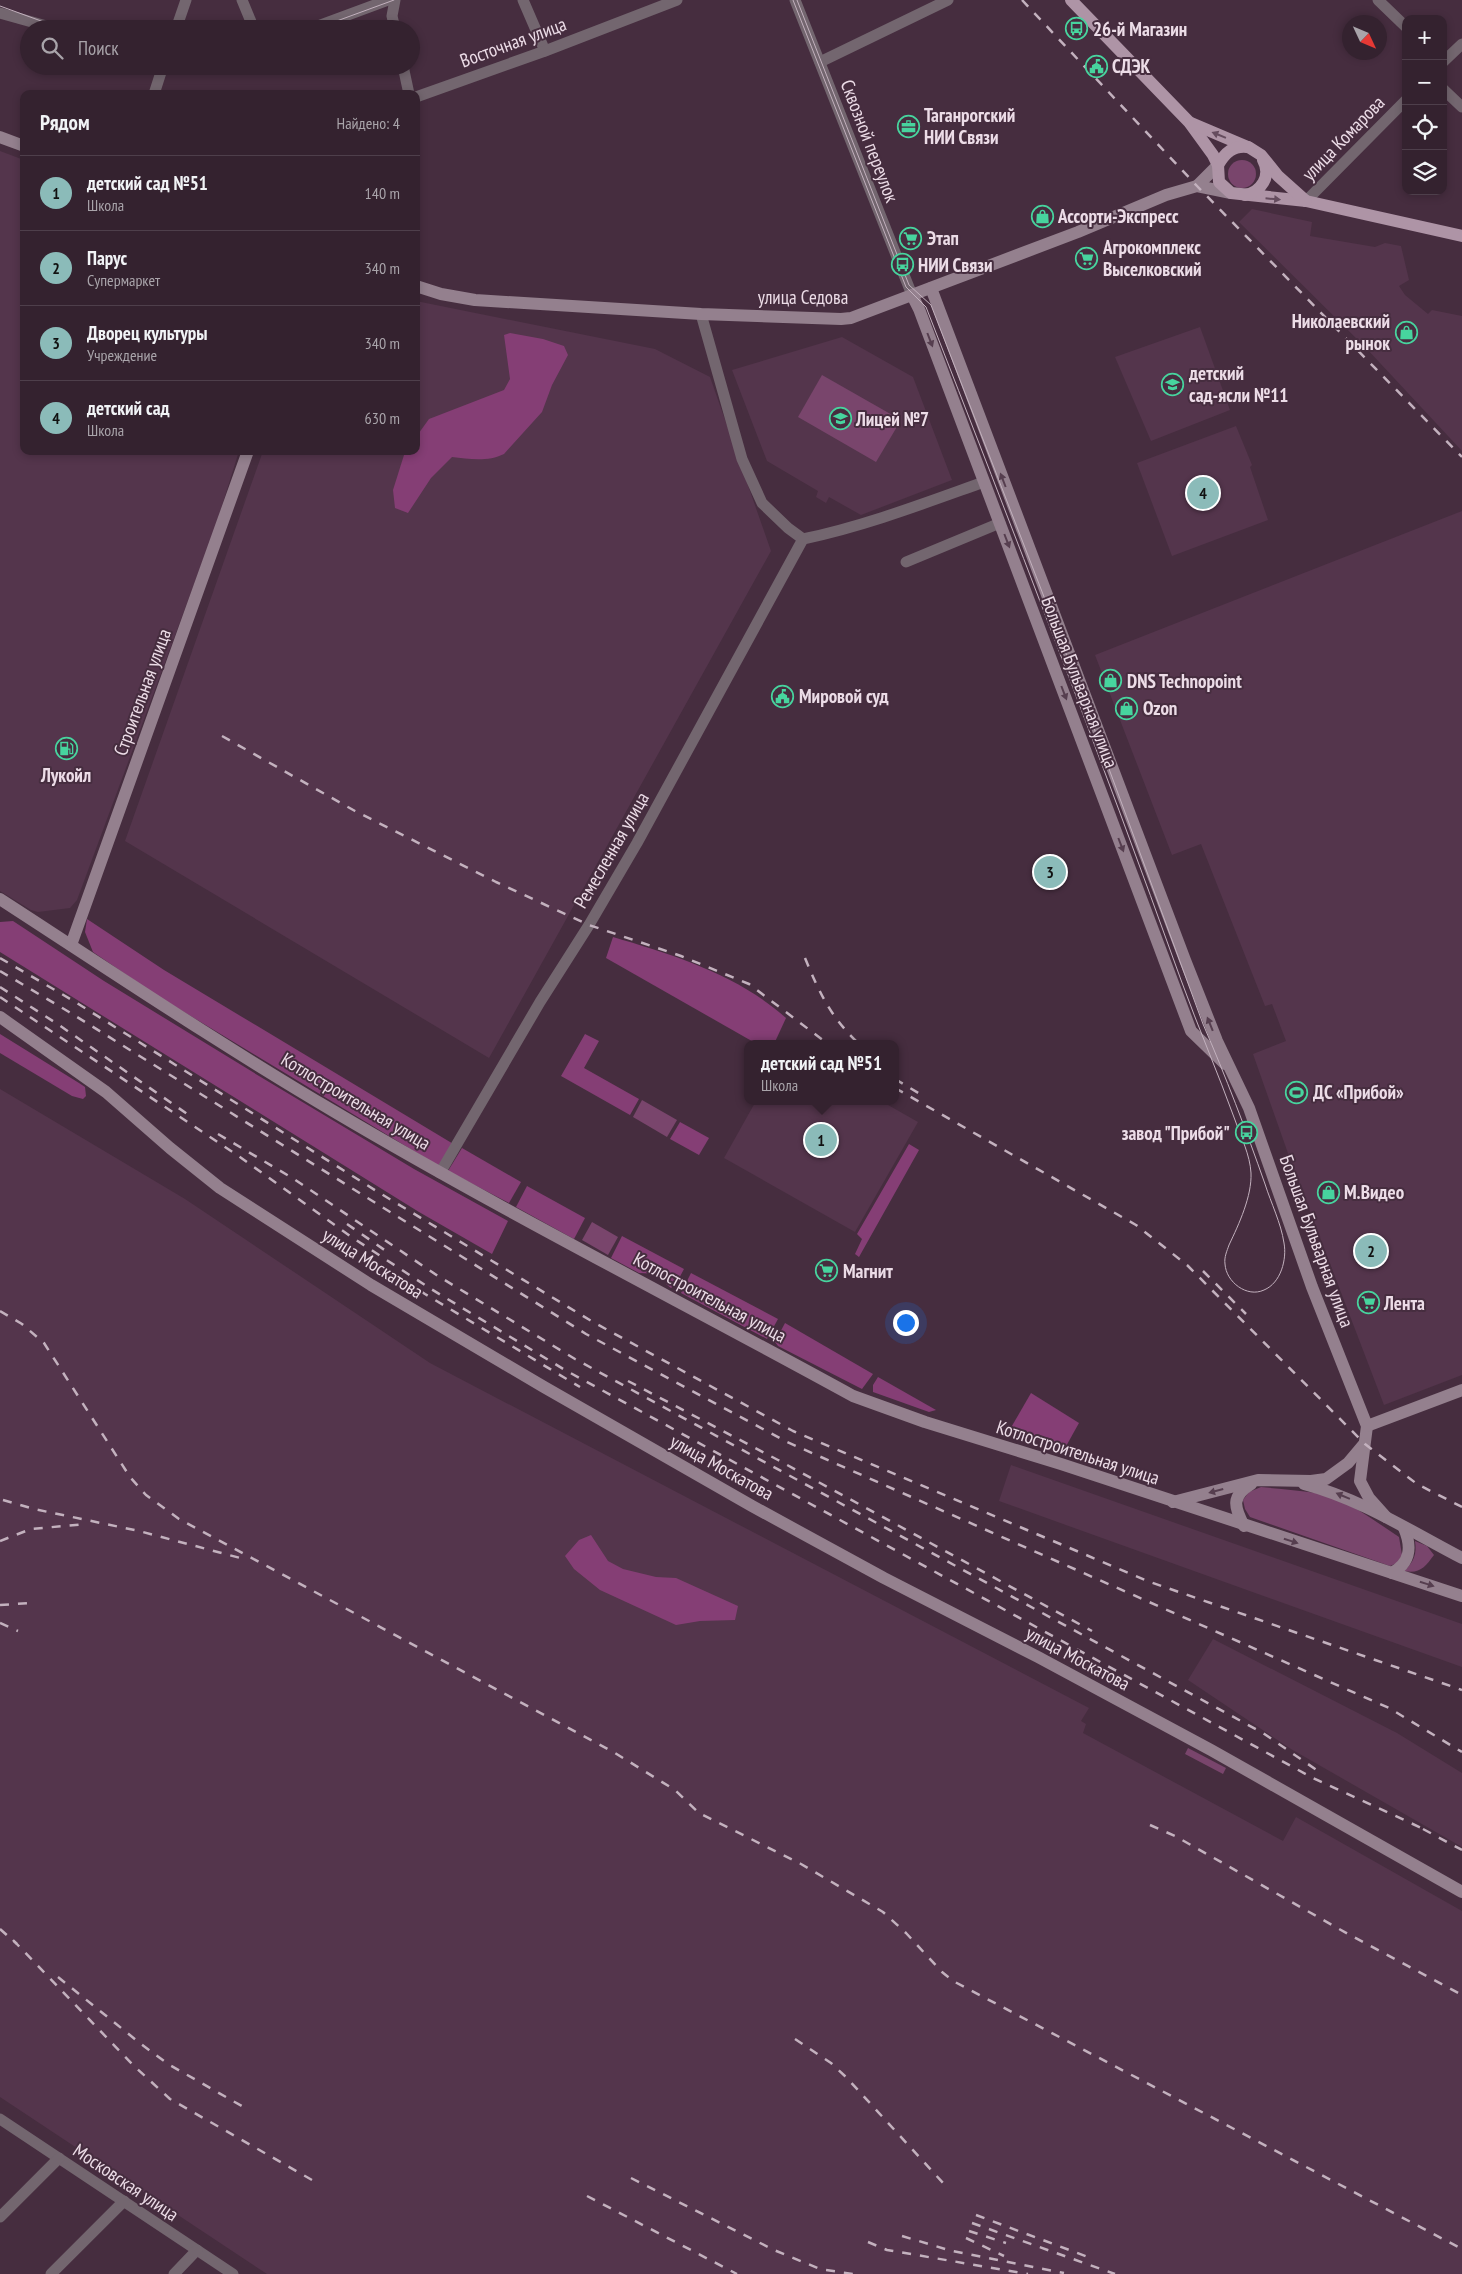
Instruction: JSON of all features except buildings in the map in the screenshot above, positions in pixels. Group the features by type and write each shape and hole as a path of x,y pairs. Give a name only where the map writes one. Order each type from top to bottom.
{"main road":[{"path":"1071,0 1188,122 1218,164 1219,182 1235,194 1306,201 1462,236"},
{"path":"1188,122 1256,152 1278,176 1306,201"},
{"path":"0,137 20,144"},
{"path":"1218,164 1225,154 1236,147 1256,152 1265,164 1264,181 1254,192 1235,194"},
{"name":"улица Седова","path":"420,287 440,294 475,300 701,314 851,318 1166,196 1197,186 1218,164"},
{"name":"улица Седова","path":"1197,186 1235,194"},
{"name":"Большая Бульварная улица","path":"931,288 1185,960 1217,1041 1249,1108 1312,1286 1367,1426"},
{"name":"Большая Бульварная улица","path":"912,295 919,309 1191,1030 1214,1055 1231,1068"},
{"name":"Строительная улица","path":"71,946 247,455"},
{"name":"Котлостроительная улица","path":"0,899 71,946 325,1106 440,1173 853,1396 925,1422 1062,1464 1244,1526 1462,1596"},
{"name":"улица Москатова","path":"0,1016 106,1092 170,1148 220,1188 371,1285 544,1387 760,1510 884,1578 1038,1657 1193,1741 1462,1892"},
{"path":"1386,1518 1369,1498 1360,1481 1367,1426 1462,1390"},
{"path":"1173,1502 1258,1480 1326,1479 1348,1462 1365,1444"},
{"path":"1244,1526 1236,1511 1237,1497 1244,1489 1258,1480"},
{"path":"1288,1480 1333,1492 1366,1506 1462,1558"},
{"path":"1392,1573 1401,1568 1408,1557 1410,1546 1404,1528"}],"street":[{"path":"179,20 186,0"},
{"path":"242,0 250,20"},
{"path":"329,20 360,5 388,0"},
{"path":"393,20 395,0"},
{"path":"523,0 545,51"},
{"name":"Восточная улица","path":"420,96 545,51 677,0"},
{"name":"Сквозной переулок","path":"795,0 912,295"},
{"path":"820,62 948,0"},
{"path":"1378,0 1402,23"},
{"path":"0,13 25,20"},
{"path":"1445,60 1462,44"},
{"path":"155,90 160,75"},
{"path":"405,75 409,90"},
{"path":"1447,93 1462,106"},
{"name":"улица Комарова","path":"1306,201 1402,104"},
{"path":"701,314 742,459 762,503 788,528 803,538 828,534 908,509 984,482"},
{"path":"906,562 1000,523"},
{"name":"Ремесленная улица","path":"440,1173 536,1008 589,925 637,842 803,538"},
{"name":"Московская улица","path":"0,2119 233,2274"},
{"path":"0,2216 59,2158"},
{"path":"51,2274 124,2201"},
{"path":"174,2274 197,2250"}],"shaded area":[{"path":"0,151 20,158 20,455 238,455 216,525 77,900 70,908 38,912 31,910 0,891"},
{"path":"1242,160 1252,164 1256,174 1252,184 1242,188 1232,184 1228,174 1232,164"},
{"name":"Николаевский рынок","path":"1252,209 1312,222 1310,236 1375,247 1385,243 1401,246 1409,280 1399,286 1405,295 1428,314 1432,310 1462,316 1462,451 1366,348 1239,222"},
{"path":"420,302 655,349 710,377 771,551 489,1058 125,841 262,455 420,455"},
{"name":"детский сад-ясли №11","path":"1200,327 1230,410 1151,441 1115,357"},
{"path":"510,333 543,339 564,346 568,355 552,385 542,412 504,454 485,459 452,457 431,478 408,513 395,508 393,490 404,455 420,455 420,431 429,419 504,390 510,379 504,335"},
{"name":"Лицей №7","path":"842,337 913,377 952,480 861,515 829,497 826,503 816,497 818,491 767,461 732,370"},
{"path":"822,375 901,420 876,462 798,417"},
{"path":"1236,426 1252,465 1250,467 1268,520 1172,556 1137,463"},
{"path":"1462,511 1462,1375 1384,1405 1290,1159 1253,1054 1286,1041 1272,1004 1265,1006 1201,844 1172,855 1095,655"},
{"path":"87,919 164,970 455,1145 442,1168 156,995 93,952 85,932"},
{"path":"13,921 104,981 264,1079 414,1169 508,1221 492,1254 419,1212 0,952 0,922"},
{"path":"613,937 659,951 726,978 767,1003 786,1018 776,1040 750,1040 606,958"},
{"path":"0,1034 85,1087 86,1096 83,1099 72,1096 0,1053"},
{"path":"585,1034 599,1041 584,1068 639,1099 630,1115 561,1076"},
{"path":"0,1089 185,1199 430,1363 1089,1708 1081,1721 1086,1724 1083,1733 1283,1841 1296,1817 1462,1911 1462,2274 267,2274 0,2097"},
{"path":"642,1100 677,1120 667,1137 633,1117"},
{"path":"754,1105 888,1105 918,1122 855,1232 724,1158"},
{"path":"680,1122 709,1138 699,1155 670,1139"},
{"path":"909,1144 919,1150 859,1257 855,1254 862,1239 857,1234"},
{"path":"462,1148 521,1182 509,1203 448,1171"},
{"path":"527,1186 585,1218 574,1239 516,1207"},
{"path":"592,1222 618,1237 608,1255 582,1240"},
{"path":"622,1236 684,1269 676,1284 671,1288 666,1284 667,1277 661,1274 639,1273 611,1258"},
{"path":"691,1273 778,1319 767,1339 681,1293"},
{"path":"785,1323 873,1374 862,1389 778,1346 775,1342"},
{"path":"878,1377 936,1410 929,1412 873,1392 873,1385"},
{"path":"1031,1393 1079,1423 1065,1448 1009,1431"},
{"path":"1011,1465 1462,1624 1462,1667 999,1501"},
{"path":"1261,1487 1316,1493 1349,1505 1399,1537 1402,1555 1397,1563 1390,1566 1250,1517 1245,1509 1243,1500 1249,1492"},
{"path":"591,1535 608,1561 623,1569 656,1577 676,1578 738,1606 735,1620 700,1621 676,1625 600,1590 574,1569 565,1556 579,1540"},
{"path":"1415,1541 1427,1546 1434,1555 1422,1569 1410,1572 1404,1571 1414,1558 1416,1550"},
{"path":"1213,1639 1397,1733 1462,1773 1462,1847 1291,1749 1188,1680"},
{"path":"1188,1748 1226,1768 1223,1774 1185,1754"}],"tram line":[{"path":"340,20 394,0"},
{"path":"793,0 906,287 926,307 1056,642 1245,1146 1249,1160 1251,1182 1244,1210 1229,1245 1225,1264 1229,1277 1238,1287 1251,1292 1264,1290 1270,1287 1279,1276 1282,1270 1285,1249 1281,1228 1258,1164 1203,1024 1077,682 931,305 909,285 797,0"},
{"path":"0,6 38,20"}],"railway":[{"path":"1022,0 1197,186 1462,457"},
{"path":"222,736 355,811 496,882 589,925 681,956 749,984 823,1040"},
{"path":"0,958 72,1000 378,1192 593,1322 793,1431 1150,1582 1462,1690"},
{"path":"805,958 833,1014 855,1040"},
{"path":"0,971 586,1334 787,1442 1389,1708 1462,1752"},
{"path":"0,987 59,1025 193,1118"},
{"path":"0,997 237,1155 353,1238 431,1289 565,1370 1313,1778 1428,1831"},
{"path":"899,1081 920,1094"},
{"path":"899,1090 1136,1225 1187,1265 1365,1444 1417,1484 1462,1507"},
{"path":"218,1134 294,1179 438,1276 575,1359 1263,1733 1318,1771"},
{"path":"347,1224 386,1251"},
{"path":"390,1271 580,1387"},
{"path":"1203,1271 1246,1314"},
{"path":"0,1311 22,1324 44,1343 130,1477 146,1495 179,1519 615,1753 675,1790 699,1813 801,1864 883,1912 953,1981 1462,2249"},
{"path":"628,1381 778,1460 1092,1631"},
{"path":"3,1500 34,1509 139,1531 244,1559"},
{"path":"0,1541 31,1529 86,1524"},
{"path":"0,1605 31,1603"},
{"path":"0,1623 18,1631"},
{"path":"1150,1825 1175,1836 1348,1934 1462,1995"},
{"path":"1423,1829 1462,1850"},
{"path":"0,1929 17,1944"},
{"path":"13,1940 133,2065 170,2099 312,2180"},
{"path":"58,1977 168,2064 247,2109"},
{"path":"795,2039 831,2063 846,2077 944,2184"},
{"path":"631,2178 774,2250 820,2269 853,2274"},
{"path":"587,2196 737,2274"},
{"path":"976,2215 1088,2257"},
{"path":"972,2223 1115,2274"},
{"path":"969,2231 1006,2243"},
{"path":"902,2236 952,2251 1064,2273"},
{"path":"966,2238 1004,2256"},
{"path":"868,2242 887,2250 1028,2274"}],"place":[{"name":"26-й Магазин","path":"1077,29"},
{"name":"СДЭК","path":"1096,66"},
{"name":"Таганрогский НИИ Связи","path":"908,126"},
{"name":"Ассорти-Экспресс","path":"1042,216"},
{"name":"Этап","path":"911,238"},
{"name":"Агрокомплекс Выселковский","path":"1087,258"},
{"name":"НИИ Связи","path":"902,265"},
{"name":"Николаевский рынок","path":"1406,332"},
{"name":"детский сад-ясли №11","path":"1173,384"},
{"name":"Лицей №7","path":"840,419"},
{"name":"детский сад","path":"1203,493"},
{"name":"DNS Technopoint","path":"1111,681"},
{"name":"Мировой суд","path":"783,696"},
{"name":"Ozon","path":"1127,708"},
{"name":"Лукойл","path":"66,749"},
{"name":"Дворец культуры","path":"1050,872"},
{"name":"ДC «Прибой»","path":"1297,1092"},
{"name":"завод \"Прибой\"","path":"1246,1133"},
{"name":"детский сад №51","path":"821,1140"},
{"name":"М.Видео","path":"1328,1192"},
{"name":"Парус","path":"1371,1251"},
{"name":"Магнит","path":"827,1271"},
{"name":"Лента","path":"1368,1303"}]}
